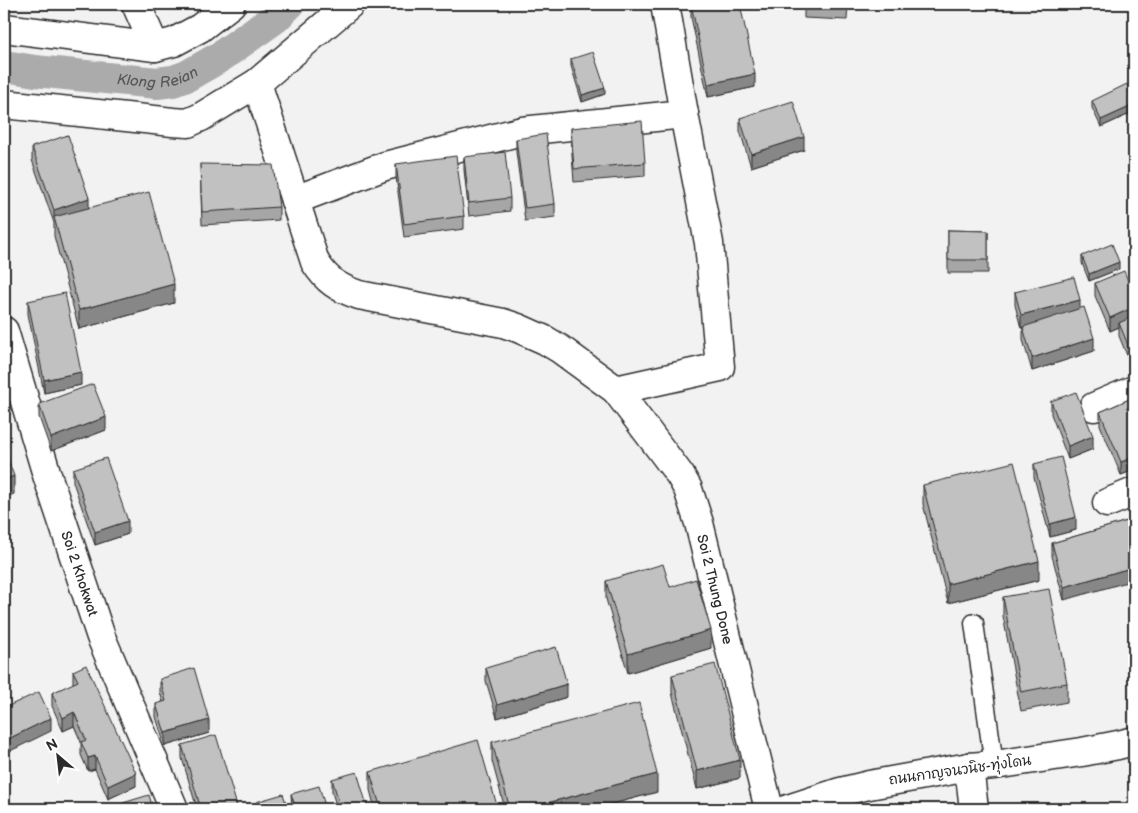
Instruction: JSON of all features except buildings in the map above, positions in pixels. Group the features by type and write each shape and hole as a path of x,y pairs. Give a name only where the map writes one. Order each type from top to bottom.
{"street":[{"path":"136,4 155,46"},
{"path":"4,28 155,46 174,42 200,28 231,4"},
{"path":"4,104 188,123 257,84 350,4"},
{"path":"616,390 720,367 708,244 665,4"},
{"name":"Soi 2 Thung Done","path":"257,84 315,262 331,282 344,290 359,295 503,323 545,340 616,390 680,475 688,488 699,523 769,809"},
{"path":"295,200 385,166 522,131 684,114"},
{"name":"Soi 2 Khokwat","path":"4,331 47,475 101,637 174,809"},
{"path":"1094,407 1134,390"},
{"path":"1107,503 1134,492"},
{"name":"ถนนกาญจนวนิช-ทุ่งโดน","path":"788,809 869,784 1082,752 1134,741"},
{"path":"974,809 981,766"}],"lane":[{"path":"974,623 981,766"}],"waterway":[{"name":"Klong Reian","path":"4,66 35,71 157,83 173,81 187,76 220,57 275,18 289,4"}]}
